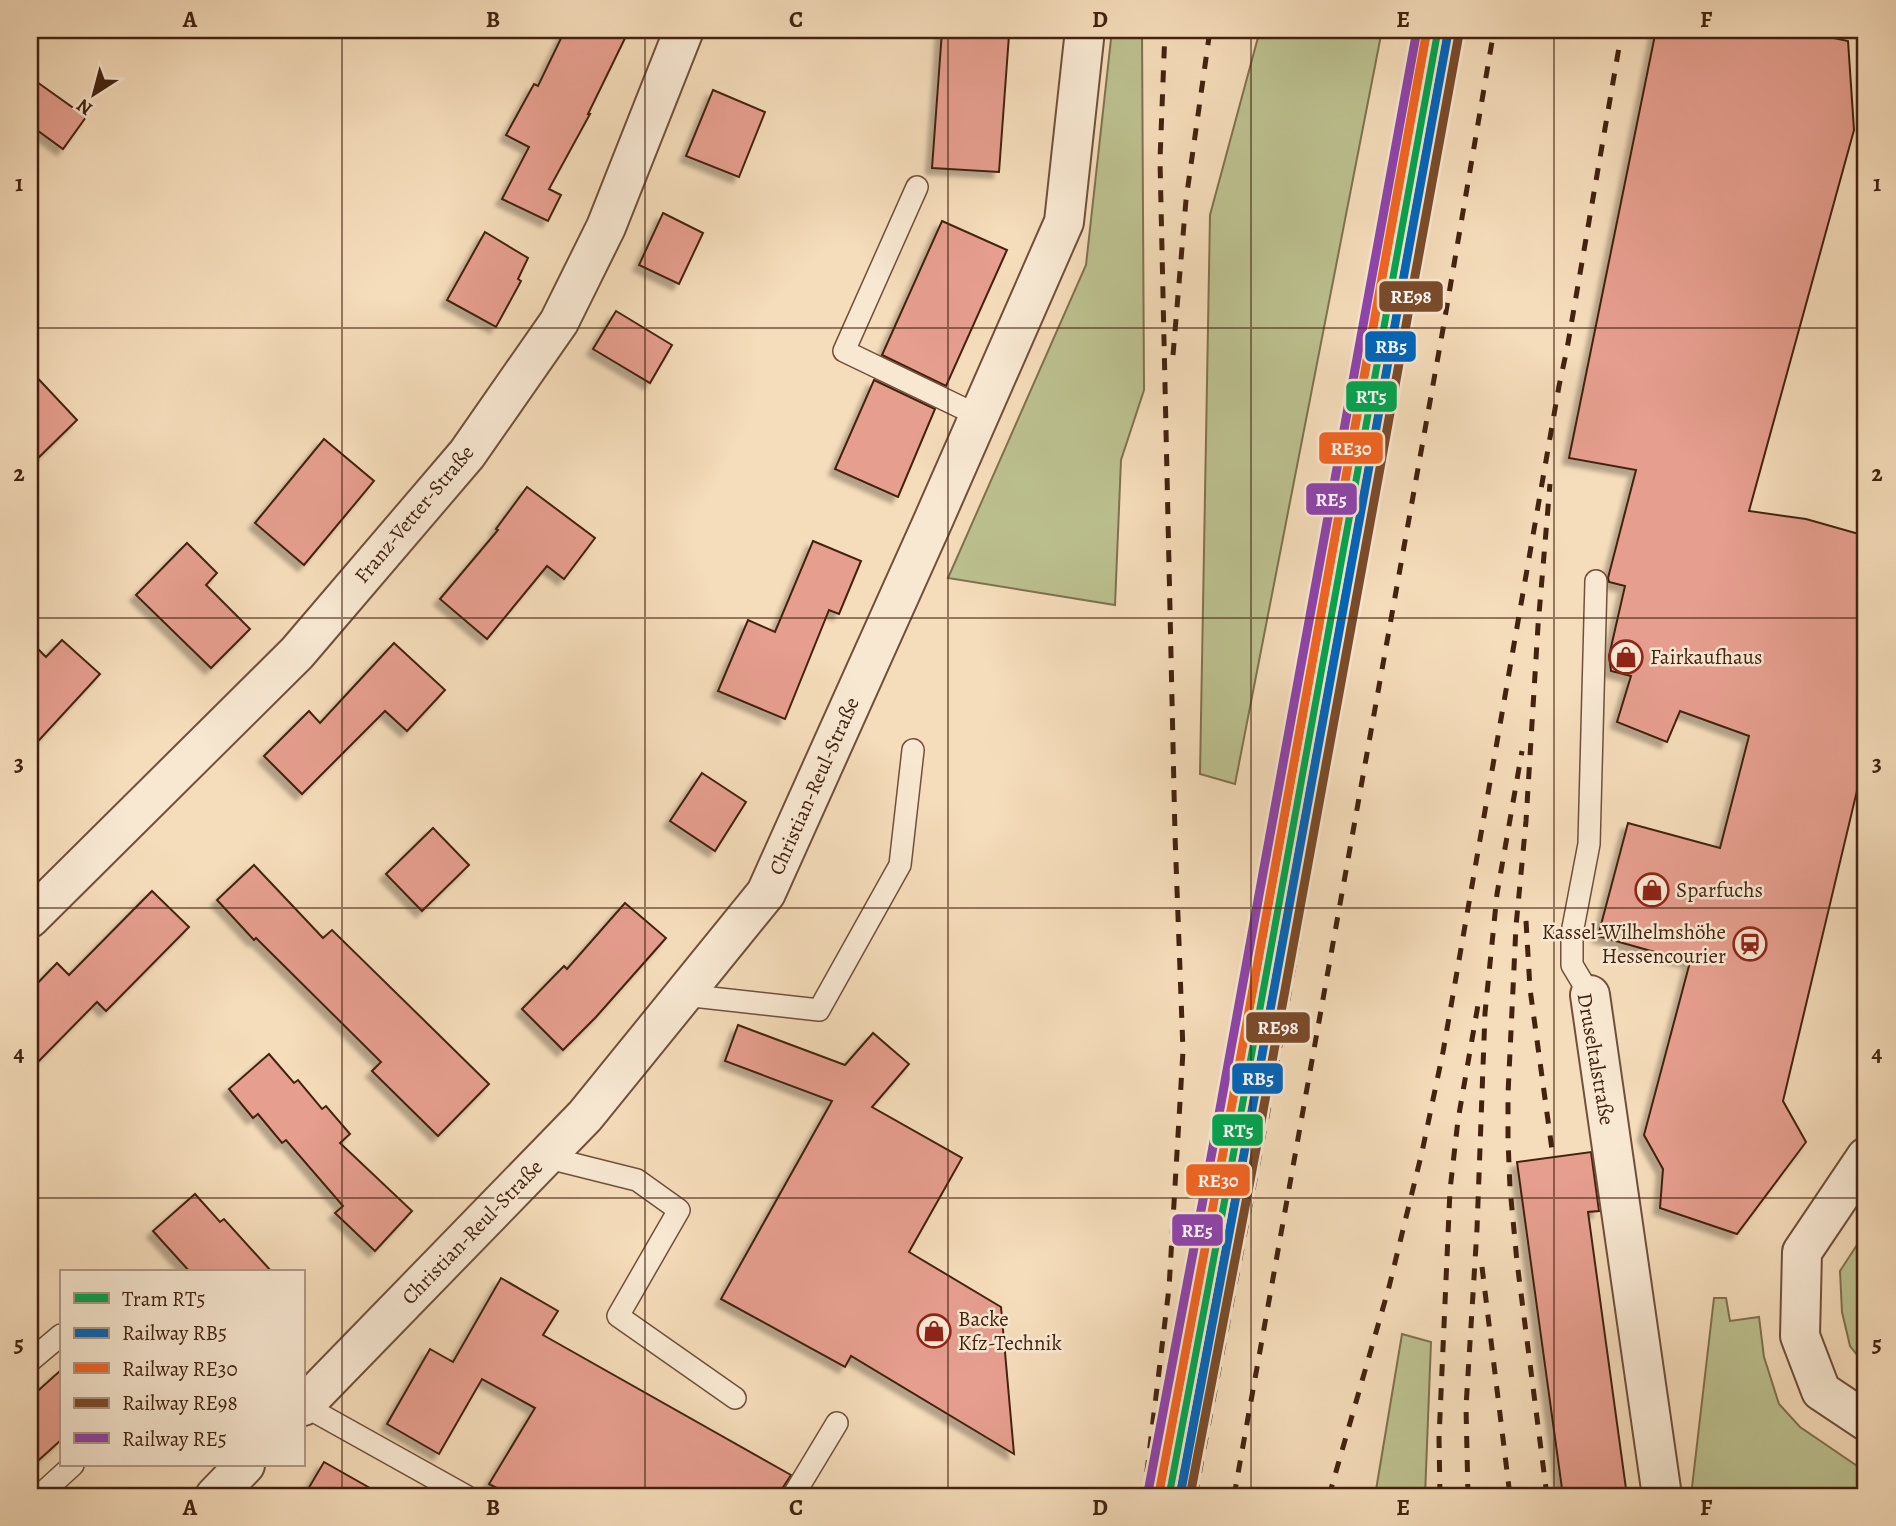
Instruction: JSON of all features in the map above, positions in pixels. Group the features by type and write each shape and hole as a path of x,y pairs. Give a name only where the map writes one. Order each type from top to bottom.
{"street":[{"name":"Franz-Vetter-Straße","path":"30,918 297,653 467,454 559,323 606,227 684,30"},
{"name":"Christian-Reul-Straße","path":"304,1405 585,1116 766,893 1064,222 1085,30"},
{"name":"Druseltalstraße","path":"1590,995 1662,1496"},
{"path":"1866,1157 1802,1252 1800,1336 1821,1391 1866,1421"},
{"path":"215,1496 244,1466"}],"lane":[{"path":"917,187 844,351 979,416"},
{"name":"Druseltalstraße","path":"1590,995 1572,965 1572,933 1588,844 1595,581"},
{"path":"684,995 819,1010 900,865 913,750"},
{"path":"545,1157 637,1180 679,1210 618,1316 736,1398"},
{"path":"30,1361 60,1336"},
{"path":"304,1407 466,1496"},
{"path":"793,1496 837,1423"},
{"path":"38,1496 72,1466"}],"green space":[{"path":"1112,30 1142,30 1144,390 1121,460 1115,605 948,578 1086,265"},
{"path":"1260,30 1382,30 1235,784 1200,774 1210,215"},
{"path":"1866,1231 1866,1366 1850,1346 1842,1312 1840,1271"},
{"path":"1714,1298 1726,1298 1730,1321 1759,1317 1764,1357 1779,1404 1800,1427 1866,1472 1866,1496 1691,1496"},
{"path":"1402,1334 1431,1342 1425,1496 1375,1496"}],"building":[{"path":"565,30 629,30 590,114 549,189 561,195 548,221 502,199 529,147 506,135 534,84 538,86"},
{"path":"1656,30 1796,30 1848,41 1854,130 1749,511 1806,519 1866,536 1866,753 1783,1101 1806,1142 1737,1234 1660,1208 1663,1169 1644,1135 1690,962 1598,936 1628,823 1720,848 1749,736 1680,711 1667,742 1617,722 1631,676 1611,671 1609,656 1625,586 1609,582 1608,578 1636,470 1569,458"},
{"path":"942,31 1009,35 999,172 932,168"},
{"path":"30,77 86,117 63,149 30,125"},
{"path":"713,90 765,112 739,177 686,156"},
{"path":"663,213 703,233 679,284 639,265"},
{"path":"942,221 1007,250 946,386 882,355"},
{"path":"485,232 528,258 518,279 521,281 496,327 447,300"},
{"path":"616,311 672,345 650,383 593,349"},
{"path":"30,370 77,420 30,466"},
{"path":"874,380 935,409 898,497 835,469"},
{"path":"324,439 374,481 304,565 255,523"},
{"path":"527,487 595,538 564,579 547,566 487,639 440,599 498,530 496,529"},
{"path":"813,541 861,561 839,614 829,610 785,719 718,691 748,620 775,632"},
{"path":"187,543 217,573 206,585 250,629 211,668 136,595"},
{"path":"62,640 100,674 30,750 30,641 46,657"},
{"path":"394,643 445,690 407,731 385,711 302,794 264,756 309,711 320,723"},
{"path":"702,773 746,802 715,851 670,821"},
{"path":"433,828 469,865 422,911 386,874"},
{"path":"254,865 323,938 332,930 489,1084 438,1136 372,1071 381,1062 256,938 254,940 217,900"},
{"path":"152,891 189,927 106,1011 97,1002 30,1070 30,991 57,963 69,975"},
{"path":"625,903 666,938 563,1050 522,1009 564,966 567,969"},
{"path":"738,1025 845,1065 873,1033 909,1064 872,1107 962,1158 909,1252 1001,1307 1014,1454 851,1356 845,1367 721,1299 832,1101 725,1061"},
{"path":"269,1054 294,1083 298,1080 322,1109 326,1106 350,1134 340,1143 412,1211 375,1251 335,1213 343,1206 286,1140 282,1143 258,1114 253,1118 229,1089"},
{"path":"1591,1152 1599,1211 1588,1212 1627,1496 1563,1496 1517,1162"},
{"path":"195,1194 220,1222 224,1219 270,1270 188,1270 153,1231"},
{"path":"501,1278 558,1311 543,1335 791,1475 780,1496 512,1496 489,1484 535,1408 482,1379 439,1454 387,1424 430,1349 453,1362"},
{"path":"60,1371 60,1441 30,1468 30,1398"},
{"path":"324,1462 384,1496 304,1496"}],"railway":[{"path":"1144,1496 1169,1288 1183,1051 1175,835 1160,160 1165,30"},
{"path":"1173,355 1186,200 1210,30"},
{"path":"1234,1496 1494,30"},
{"path":"1329,1496 1389,1287 1443,1052 1622,30"},
{"path":"1195,1496 1275,1074 1361,581 1429,73"},
{"path":"1547,1496 1517,1262 1510,1188 1508,1094 1516,926 1550,484"},
{"path":"1468,1496 1466,1407 1477,1229 1485,1013 1497,894 1522,751"},
{"path":"1526,921 1530,989 1553,1157"},
{"path":"1440,1496 1439,1438 1450,1190 1458,1120 1478,1005"},
{"path":"1482,1267 1510,1496"}],"tram line":[{"name":"RT5","path":"1169,1496 1438,30"}],"rail line":[{"name":"RE5","path":"1148,1492 1417,30"},
{"name":"RE30","path":"1159,1494 1427,30"},
{"name":"RB5","path":"1180,1496 1448,32"},
{"name":"RE98","path":"1190,1496 1257,1144 1459,34"}],"place":[{"name":"Fairkaufhaus","path":"1626,657"},
{"name":"Sparfuchs","path":"1652,890"},
{"name":"Kassel-Wilhelmshöhe Hessencourier","path":"1750,944"},
{"name":"Backe Kfz-Technik","path":"934,1331"}]}
